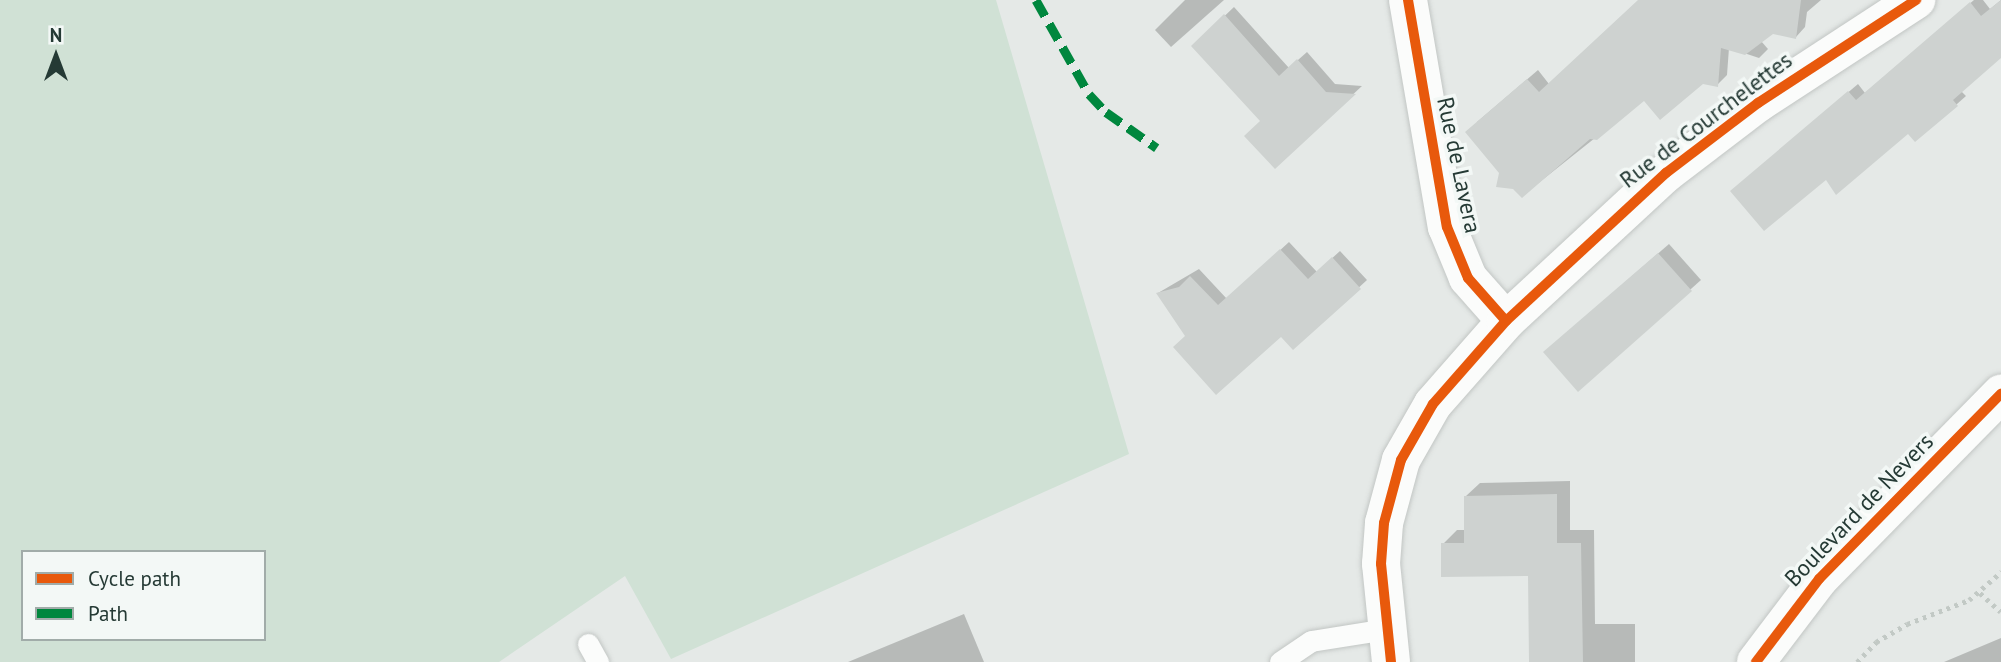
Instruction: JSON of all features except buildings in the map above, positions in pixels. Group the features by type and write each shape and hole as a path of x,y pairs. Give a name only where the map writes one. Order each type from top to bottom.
{"street":[{"name":"Rue de Lavera","path":"1408,0 1447,227 1468,278 1506,321"},
{"name":"Rue de Courchelettes","path":"1506,321 1629,204 1693,151 1916,0"},
{"path":"1389,645 1382,545 1388,500 1401,460 1433,404 1506,321"},
{"name":"Boulevard de Nevers","path":"1756,662 1819,579 2001,394"}],"lane":[{"path":"1280,662 1311,641 1389,645"}],"path":[{"path":"1857,662 1892,632 1980,593 2001,572"},
{"path":"1980,593 2001,612"}],"green space":[{"path":"0,0 996,0 1129,454 671,659 625,576 499,662 0,662"}],"marked path":[{"path":"1036,0 1089,94 1106,112 1157,148"}],"cycle path":[{"path":"1408,0 1447,227 1468,278 1506,321"},
{"path":"1391,662 1381,564 1384,523 1401,460 1433,404 1506,321 1666,173 1758,103 1916,0"},
{"path":"1756,662 1819,579 2001,394"}]}
